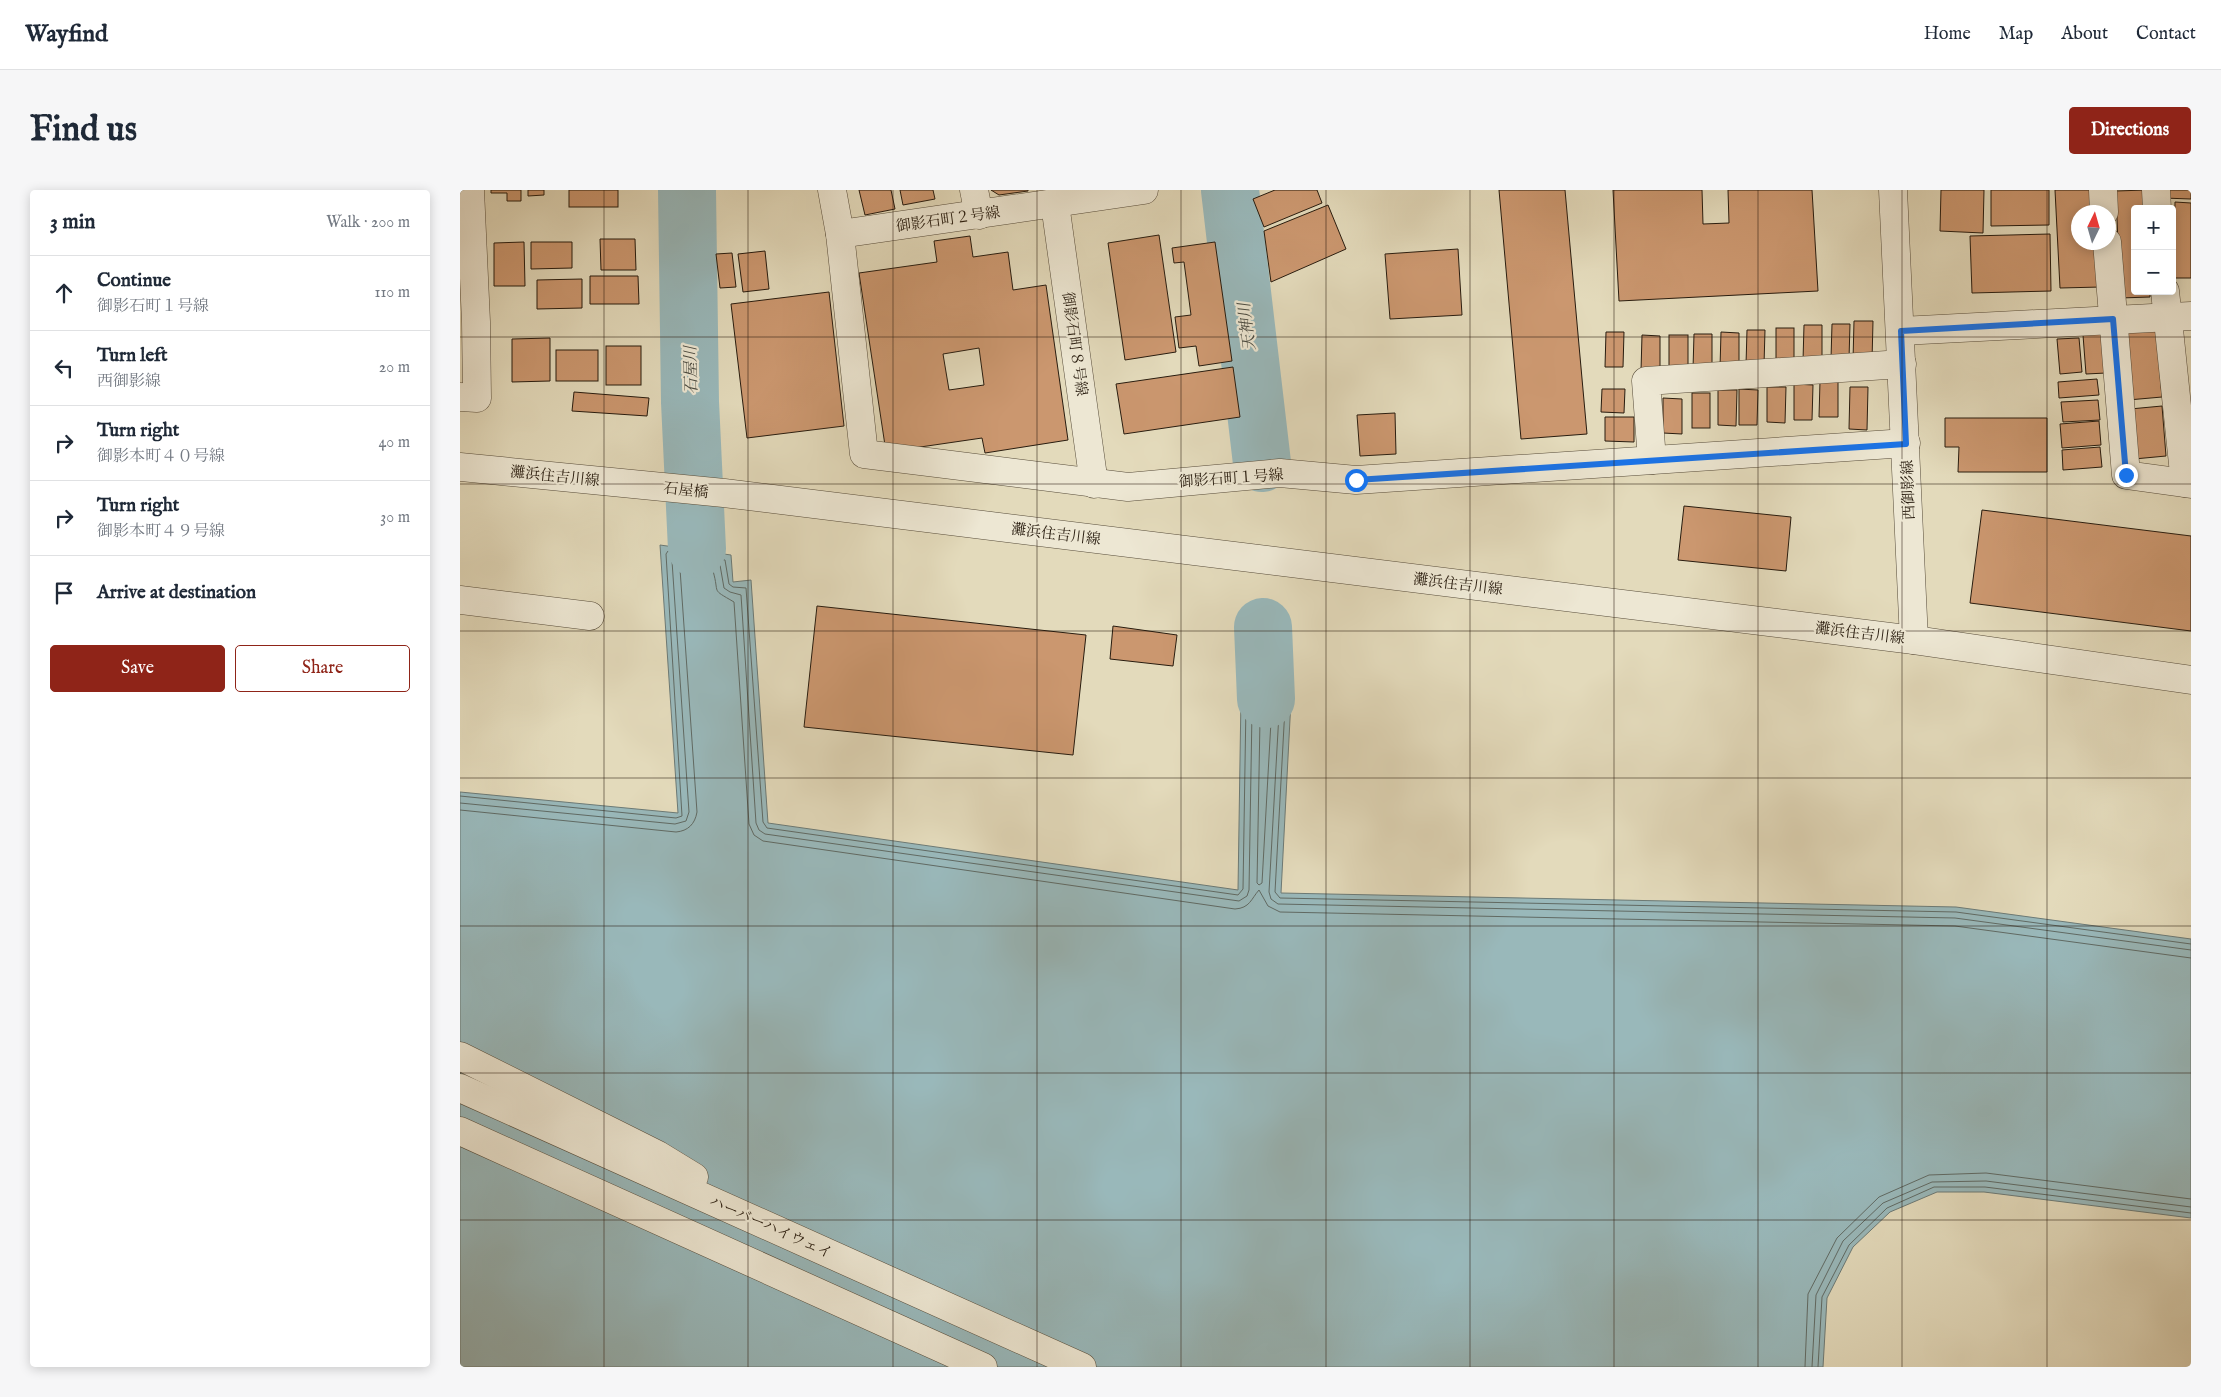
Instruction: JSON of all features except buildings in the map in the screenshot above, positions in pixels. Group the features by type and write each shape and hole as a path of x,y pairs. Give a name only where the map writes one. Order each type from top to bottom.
{"street":[{"path":"460,397 477,398 476,322 470,190"},
{"path":"832,190 840,234"},
{"name":"御影石町２号線","path":"840,234 976,202 1055,204 1108,193 1144,190"},
{"name":"西御影線","path":"1893,190 1914,640"},
{"path":"2103,190 2104,205"},
{"path":"2156,190 2157,205"},
{"name":"御影石町８号線","path":"1055,204 1094,484"},
{"name":"御影石町１号線","path":"840,234 864,454 1128,487 1280,473 1356,480 1906,444"},
{"path":"1901,331 2113,319 2174,308 2188,483 2126,475 2113,319 2108,250"},
{"path":"1652,460 1646,381 1902,364"},
{"name":"灘浜住吉川線","path":"460,466 649,486"},
{"name":"石屋橋","path":"649,486 724,493"},
{"name":"灘浜住吉川線","path":"724,493 1914,640 2191,680"},
{"path":"460,600 590,616"},
{"path":"460,1056 658,1155 800,1240"},
{"name":"ハーバーハイウェイ","path":"460,1088 1082,1367"},
{"path":"460,1131 983,1367"},
{"path":"460,1151 780,1276"}],"water":[{"path":"660,545 731,555 733,582 751,580 768,823 1238,890 1241,696 1291,700 1281,893 1956,907 2191,939 2191,1218 1984,1192 1937,1192 1890,1212 1853,1247 1827,1298 1823,1367 460,1367 460,792 678,813"}],"waterway":[{"name":"石屋川","path":"687,190 690,402 697,549"},
{"name":"天神川","path":"1230,190 1262,463"},
{"name":"天神川","path":"1263,627 1266,699"}],"route":[{"path":"1356,480 1906,444 1901,331 2113,319 2126,475"}]}
